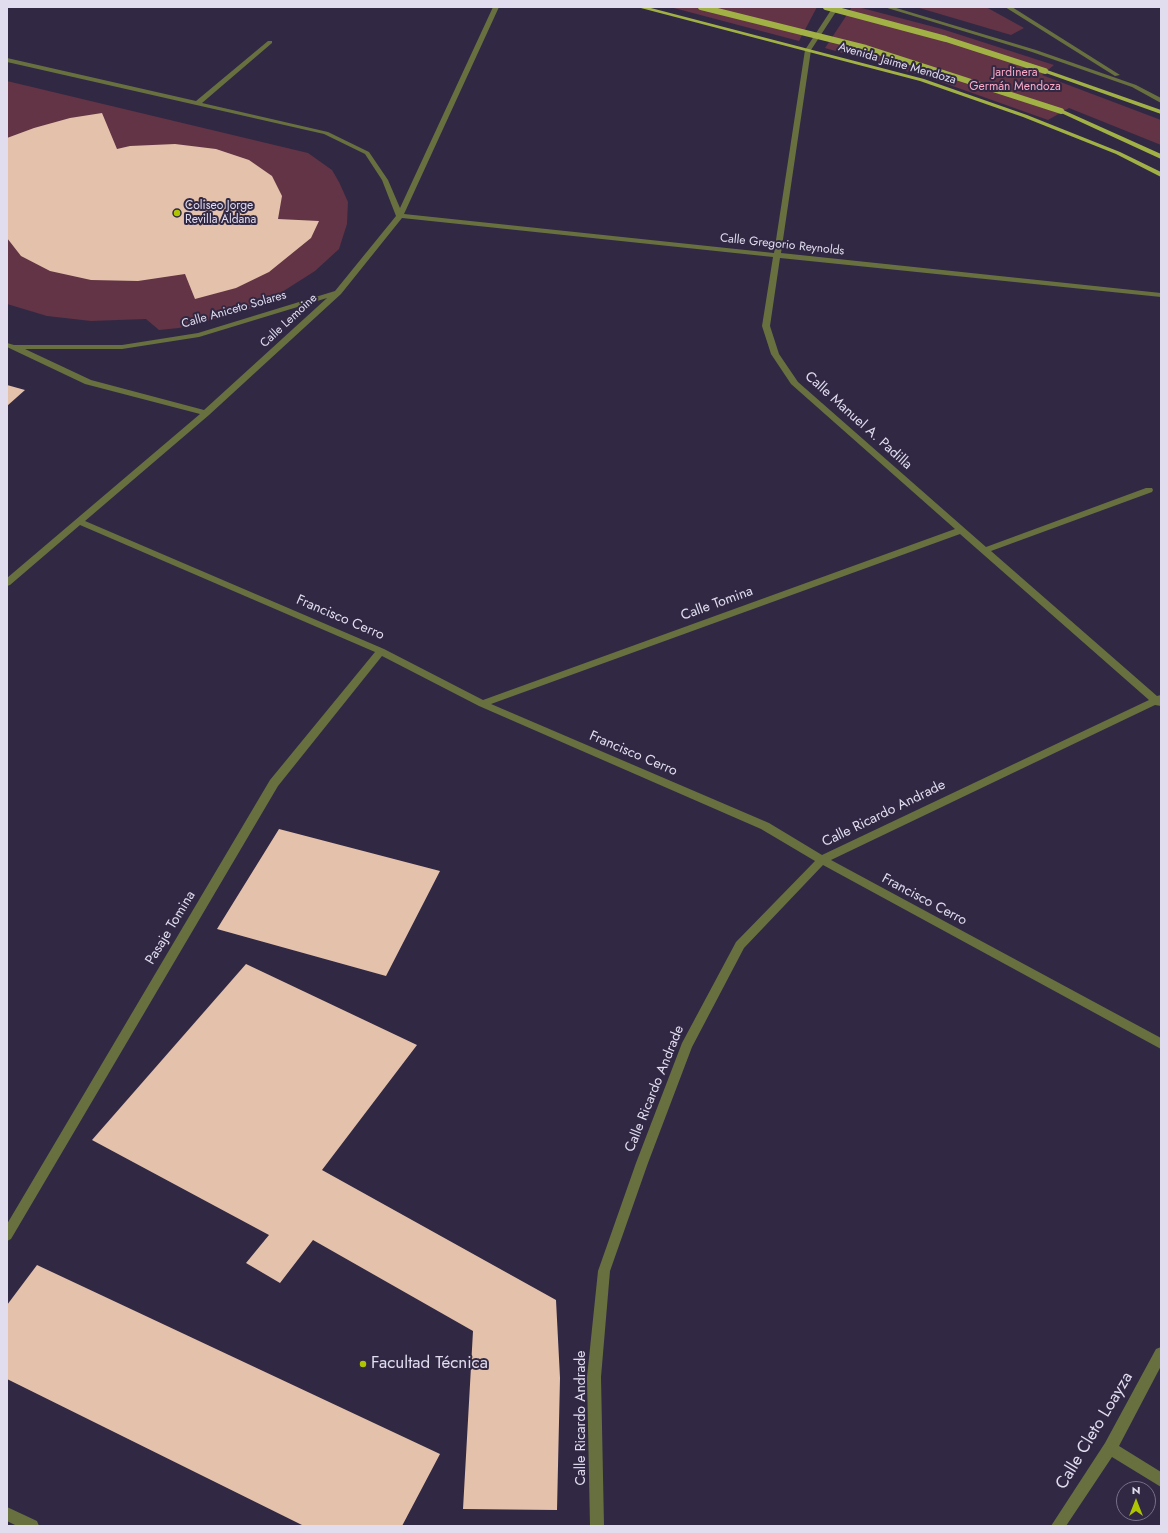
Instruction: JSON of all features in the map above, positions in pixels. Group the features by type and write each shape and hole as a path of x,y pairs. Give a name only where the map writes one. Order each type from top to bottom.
{"main road":[{"name":"Avenida Jaime Mendoza","path":"640,7 922,80 1025,116 1118,154 1161,175"},
{"name":"Avenida Jaime Mendoza","path":"700,7 866,48 1061,111 1161,157"},
{"path":"826,7 946,39 1045,71 1161,112"}],"street":[{"name":"Calle Lemoine","path":"7,583 206,413 338,292 400,216 496,7"},
{"path":"808,50 836,7"},
{"path":"887,7 1034,51 1134,86"},
{"path":"1008,7 1134,86 1161,101"},
{"path":"197,104 270,42"},
{"name":"Calle Manuel A. Padilla","path":"808,50 766,326 775,354 795,384 1159,700"},
{"path":"7,60 326,134 366,154 385,180 400,216"},
{"name":"Calle Gregorio Reynolds","path":"400,216 1161,295"},
{"name":"Calle Aniceto Solares","path":"10,346 122,347 199,335 338,292"},
{"name":"Calle Aniceto Solares","path":"10,346 88,382 206,413"},
{"path":"985,550 1149,490"},
{"name":"Francisco Cerro","path":"79,521 381,651 482,704 765,826 822,860 1161,1044"},
{"name":"Calle Tomina","path":"482,704 962,530"},
{"name":"Pasaje Tomina","path":"7,1235 274,784 381,651"},
{"name":"Calle Ricardo Andrade","path":"597,1526 594,1377 604,1271 642,1163 686,1046 740,945 822,860 1159,700"},
{"name":"Calle Cleto Loayza","path":"1058,1526 1110,1448 1161,1353"},
{"path":"1110,1448 1161,1480"},
{"path":"7,1514 32,1526"}],"green space":[{"path":"670,7 817,7 799,41"},
{"name":"Jardinera Germán Mendoza","path":"852,7 858,7 942,29 1054,65 1042,75 1161,120 1161,145 1069,108 1048,120 930,78 825,48"},
{"path":"916,7 986,7 1024,28 1011,35"},
{"name":"Coliseo Jorge Revilla Aldana","path":"7,81 308,153 332,170 348,202 347,224 339,249 315,271 282,292 246,311 179,328 159,330 146,319 91,321 47,316 7,304"}],"building":[{"name":"Coliseo Jorge Revilla Aldana","path":"102,113 117,149 130,146 175,144 216,149 249,160 272,176 282,196 278,219 319,221 311,238 269,272 236,288 195,299 185,274 138,281 91,280 50,271 21,256 7,238 7,138 34,128 70,118"},
{"path":"7,385 25,390 7,406"},
{"path":"279,829 440,871 386,976 217,929"},
{"path":"246,964 417,1045 322,1170 556,1300 560,1378 557,1510 463,1509 473,1331 313,1240 280,1283 246,1263 269,1235 92,1140"},
{"path":"37,1265 440,1454 402,1526 304,1526 7,1379 7,1305"}],"place":[{"name":"Coliseo Jorge Revilla Aldana","path":"177,213"},
{"name":"Facultad Técnica","path":"363,1364"}]}
